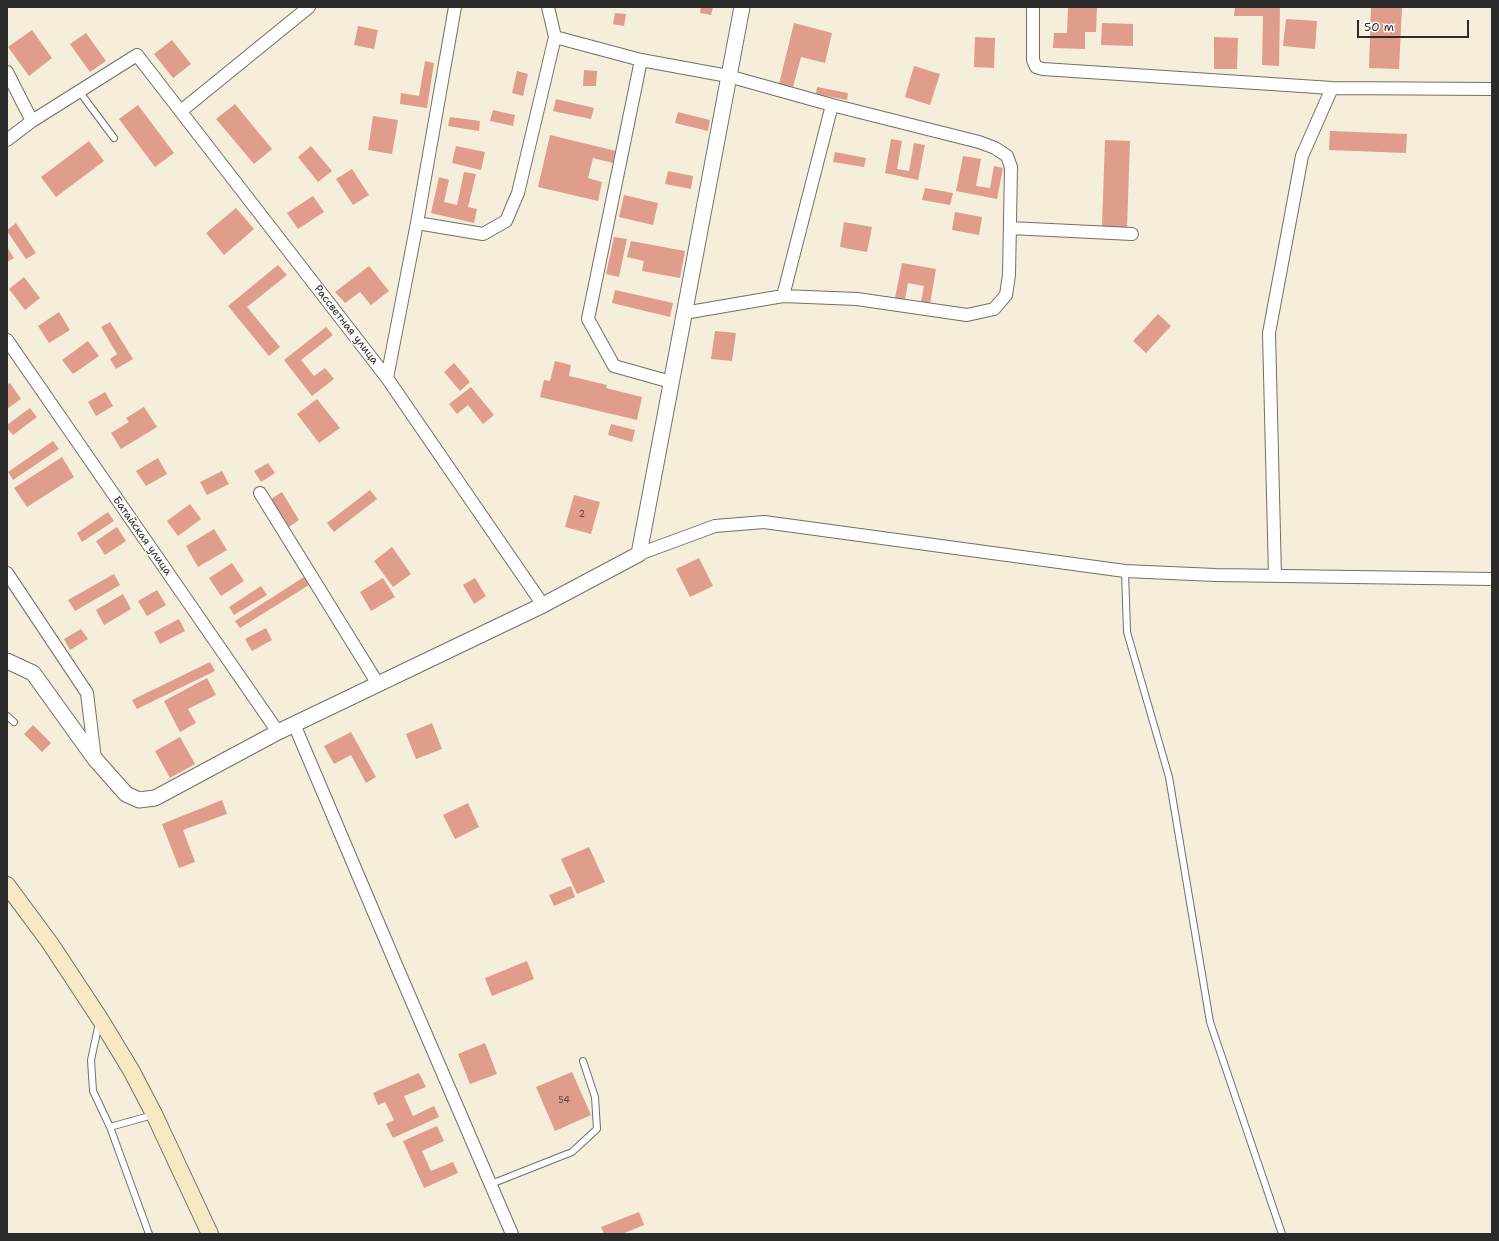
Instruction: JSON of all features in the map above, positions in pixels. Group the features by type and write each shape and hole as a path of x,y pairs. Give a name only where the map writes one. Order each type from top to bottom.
{"main road":[{"path":"7,885 50,943 100,1019 131,1070 154,1114 210,1234"}],"street":[{"path":"181,111 309,7"},
{"path":"387,378 417,223 455,7"},
{"path":"417,223 483,234 506,222 518,193 555,38 548,7"},
{"path":"639,554 742,7"},
{"path":"1033,7 1034,60 1036,67 1043,69 1332,88 1492,90"},
{"path":"555,38 641,60 728,76 832,105 980,142 995,148 1007,156 1011,167 1009,275 1006,295 994,309 967,314 857,300 783,296 684,313"},
{"name":"Рассветная улица","path":"79,91 137,55 387,378 543,605"},
{"path":"641,60 588,319 614,366 671,382"},
{"path":"7,72 32,121"},
{"path":"1276,576 1269,333 1302,156 1332,88"},
{"path":"7,140 32,121 79,91"},
{"path":"783,296 832,105"},
{"path":"1010,228 1132,234"},
{"name":"Батайская улица","path":"7,340 278,732"},
{"path":"260,493 378,684"},
{"path":"7,661 33,673 95,759 126,794 139,800 155,798 278,732 543,605 639,554 715,526 764,522 1125,571 1215,575 1492,579"},
{"path":"7,572 87,693 95,759"},
{"path":"294,724 512,1234"}],"lane":[{"path":"79,91 114,138"},
{"path":"1125,571 1127,632 1169,778 1210,1022 1282,1234"},
{"path":"7,716 14,722"},
{"path":"100,1019 91,1060 94,1091 110,1127 149,1234"},
{"path":"491,1184 572,1152 597,1129 595,1097 583,1061"},
{"path":"110,1127 154,1114"}],"building":[{"path":"701,7 713,7 711,15 700,13"},
{"path":"1068,7 1097,7 1096,32 1085,32 1085,49 1053,48 1054,33 1067,33"},
{"path":"1235,7 1280,7 1279,66 1262,65 1263,16 1234,16"},
{"path":"1371,7 1402,7 1399,69 1369,68"},
{"path":"615,13 626,14 624,26 613,24"},
{"path":"1286,19 1317,21 1315,49 1283,46"},
{"path":"794,23 832,33 825,63 801,57 793,87 779,84"},
{"path":"1102,23 1133,24 1133,46 1101,45"},
{"path":"358,26 378,30 374,49 354,45"},
{"path":"32,30 52,58 29,76 8,47"},
{"path":"86,33 106,61 90,72 70,44"},
{"path":"975,37 995,38 994,68 974,67"},
{"path":"1214,37 1238,38 1237,69 1214,69"},
{"path":"172,40 191,64 173,78 154,54"},
{"path":"425,61 434,63 427,108 400,104 401,93 419,96"},
{"path":"914,66 940,74 930,105 905,97"},
{"path":"584,70 597,71 596,86 583,86"},
{"path":"517,71 528,74 523,96 512,93"},
{"path":"817,87 848,93 847,100 816,94"},
{"path":"556,99 594,108 591,119 553,111"},
{"path":"235,104 272,149 254,164 216,119"},
{"path":"138,105 174,153 155,167 119,119"},
{"path":"493,110 515,115 513,126 490,121"},
{"path":"678,112 710,120 708,131 675,123"},
{"path":"373,116 398,120 392,154 368,150"},
{"path":"450,117 480,121 479,131 448,126"},
{"path":"1330,131 1407,134 1406,153 1329,150"},
{"path":"550,135 616,151 613,163 593,158 588,178 602,182 598,201 538,187"},
{"path":"891,139 902,141 897,169 909,171 914,143 925,145 918,180 885,173"},
{"path":"1105,140 1130,141 1127,228 1102,227"},
{"path":"89,141 104,161 56,197 41,177"},
{"path":"311,146 332,171 318,182 298,157"},
{"path":"456,146 485,152 481,170 452,163"},
{"path":"835,152 866,158 864,167 833,162"},
{"path":"963,156 981,159 976,186 990,188 994,166 1003,168 997,199 956,191"},
{"path":"352,169 369,195 353,205 336,179"},
{"path":"668,171 693,176 691,189 665,184"},
{"path":"464,172 476,174 468,207 477,209 474,223 431,213 439,177 449,180 444,202 457,205"},
{"path":"925,188 953,193 950,205 922,200"},
{"path":"624,195 658,203 653,225 619,217"},
{"path":"313,196 324,212 298,229 287,213"},
{"path":"236,208 254,229 224,255 206,233"},
{"path":"955,212 982,217 979,235 952,230"},
{"path":"844,222 872,227 867,252 840,247"},
{"path":"16,223 36,253 26,259 7,231"},
{"path":"614,237 627,239 619,277 606,274"},
{"path":"631,241 685,251 680,278 642,271 644,261 627,257"},
{"path":"7,247 14,258 7,262"},
{"path":"902,263 936,269 930,304 921,302 924,286 908,283 905,299 895,298"},
{"path":"278,265 287,275 247,307 280,347 269,356 228,306"},
{"path":"369,266 389,291 371,305 360,292 345,303 335,292"},
{"path":"24,277 40,298 25,310 9,289"},
{"path":"615,290 673,303 670,317 612,303"},
{"path":"59,312 70,330 49,343 38,326"},
{"path":"1158,314 1171,326 1146,353 1133,341"},
{"path":"110,322 133,359 116,369 110,359 117,354 101,327"},
{"path":"326,327 333,335 301,360 314,376 325,368 334,379 312,396 284,360"},
{"path":"715,331 736,333 732,361 711,359"},
{"path":"88,341 99,356 73,374 62,360"},
{"path":"555,361 571,365 569,376 607,385 606,388 642,397 637,420 540,397 544,380 550,381"},
{"path":"454,363 470,382 460,391 444,372"},
{"path":"10,383 21,399 7,409 7,385"},
{"path":"471,387 494,415 483,424 468,405 457,414 449,404"},
{"path":"105,392 113,406 96,416 88,402"},
{"path":"317,399 340,428 319,443 297,414"},
{"path":"144,407 157,427 121,449 111,433 129,422 126,418"},
{"path":"30,408 37,417 13,435 7,428 7,425"},
{"path":"611,424 635,430 632,442 608,435"},
{"path":"53,441 59,449 13,480 8,472"},
{"path":"62,457 74,477 27,507 14,488"},
{"path":"158,458 167,474 146,486 136,471"},
{"path":"268,463 275,473 261,482 254,471"},
{"path":"222,471 229,484 207,495 200,482"},
{"path":"370,490 377,499 334,532 327,523"},
{"path":"282,492 299,520 289,527 271,499"},
{"path":"574,495 600,502 591,534 565,527"},
{"path":"190,504 201,519 178,536 167,521"},
{"path":"108,512 114,521 82,542 77,533"},
{"path":"117,527 126,541 105,555 96,541"},
{"path":"214,529 227,550 198,567 186,546"},
{"path":"392,547 411,574 393,587 374,561"},
{"path":"699,558 713,586 690,597 676,569"},
{"path":"232,563 244,581 221,596 209,578"},
{"path":"114,574 120,585 75,611 68,600"},
{"path":"304,577 309,585 240,628 235,621"},
{"path":"383,578 395,597 371,611 360,592"},
{"path":"475,578 486,596 474,604 463,585"},
{"path":"261,586 267,595 234,615 229,607"},
{"path":"157,590 166,605 147,616 138,601"},
{"path":"123,594 131,609 104,625 96,610"},
{"path":"179,619 185,631 160,644 154,632"},
{"path":"266,628 272,640 252,651 245,639"},
{"path":"81,629 88,639 70,650 64,639"},
{"path":"210,662 215,671 137,709 132,700"},
{"path":"207,678 216,695 188,709 196,723 180,732 164,701"},
{"path":"432,723 442,749 416,759 406,734"},
{"path":"33,725 51,743 42,752 24,734"},
{"path":"351,732 376,777 366,783 351,755 334,764 324,746"},
{"path":"180,737 195,764 170,778 155,751"},
{"path":"222,800 227,814 183,830 195,862 179,868 162,824"},
{"path":"468,803 479,827 455,839 443,815"},
{"path":"589,847 605,882 577,894 561,859"},
{"path":"571,886 575,897 554,906 549,895"},
{"path":"527,961 534,979 492,996 485,978"},
{"path":"485,1043 497,1074 470,1084 458,1054"},
{"path":"572,1072 591,1115 555,1131 536,1087"},
{"path":"419,1073 426,1087 404,1096 413,1116 434,1106 439,1117 393,1138 386,1124 394,1120 385,1102 378,1105 373,1093"},
{"path":"437,1126 444,1141 422,1151 431,1171 453,1162 458,1173 424,1188 403,1141"},
{"path":"639,1212 644,1225 622,1234 604,1234 601,1227"}]}
